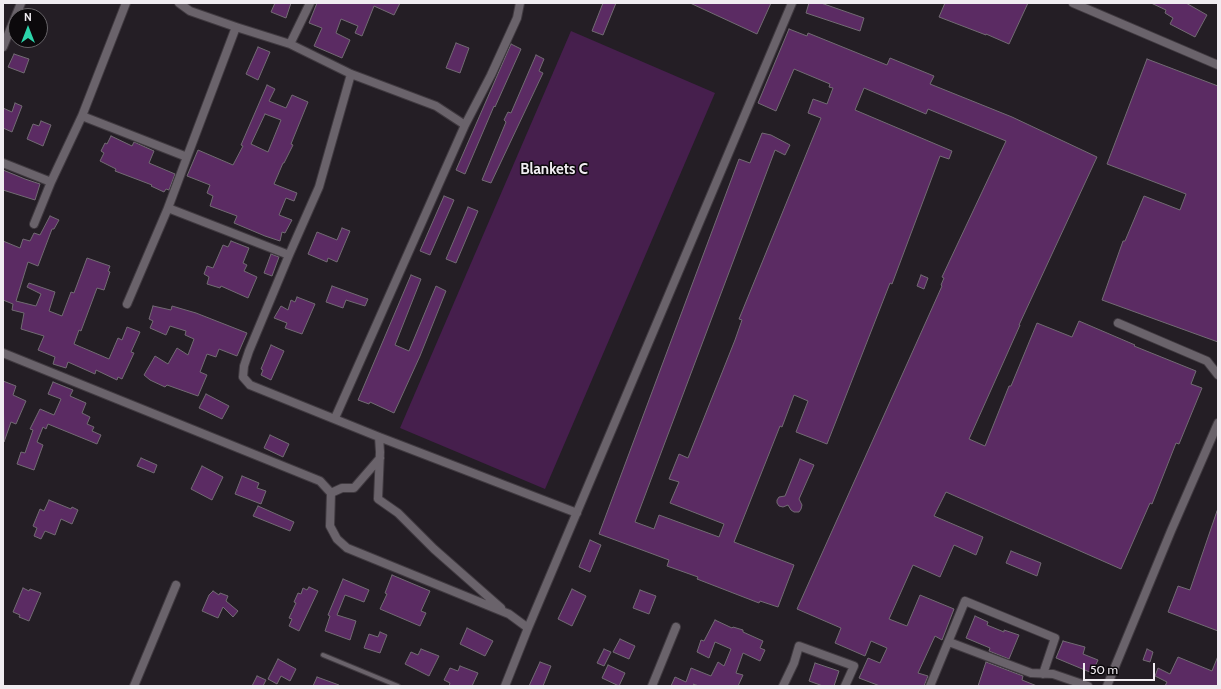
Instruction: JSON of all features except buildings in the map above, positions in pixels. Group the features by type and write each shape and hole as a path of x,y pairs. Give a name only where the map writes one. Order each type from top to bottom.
{"street":[{"path":"3,48 21,3"},
{"path":"34,224 51,182 82,116 126,3"},
{"path":"179,3 190,11 236,28 290,44 351,74 436,106 465,125"},
{"path":"290,44 310,3"},
{"path":"335,418 465,125 491,75 517,18 520,3"},
{"path":"505,686 528,628 792,3"},
{"path":"1073,3 1218,65"},
{"path":"127,304 168,208 236,28"},
{"path":"351,74 319,187 249,352 244,366 243,377 250,385 335,418 378,437 577,513"},
{"path":"82,116 187,157"},
{"path":"3,163 51,182"},
{"path":"168,208 289,255"},
{"path":"1118,323 1207,361 1218,375"},
{"path":"3,353 320,482 331,493 330,526 337,539 347,548 509,614"},
{"path":"1107,686 1171,531 1218,423"},
{"path":"378,437 380,458 378,499 398,513 434,549 492,601 528,628"},
{"path":"331,493 342,488 354,488 380,458"},
{"path":"134,686 176,585"},
{"path":"930,686 965,601 1055,638 1043,674"},
{"path":"652,686 676,627"},
{"path":"949,642 1031,673 1053,674 1088,686"},
{"path":"783,686 794,663 799,646 854,666 845,686"}],"lane":[{"path":"323,655 398,686"}],"shaded area":[{"path":"571,31 715,93 545,489 400,428"}],"district":[{"name":"Blankets C","path":"554,170"}]}
